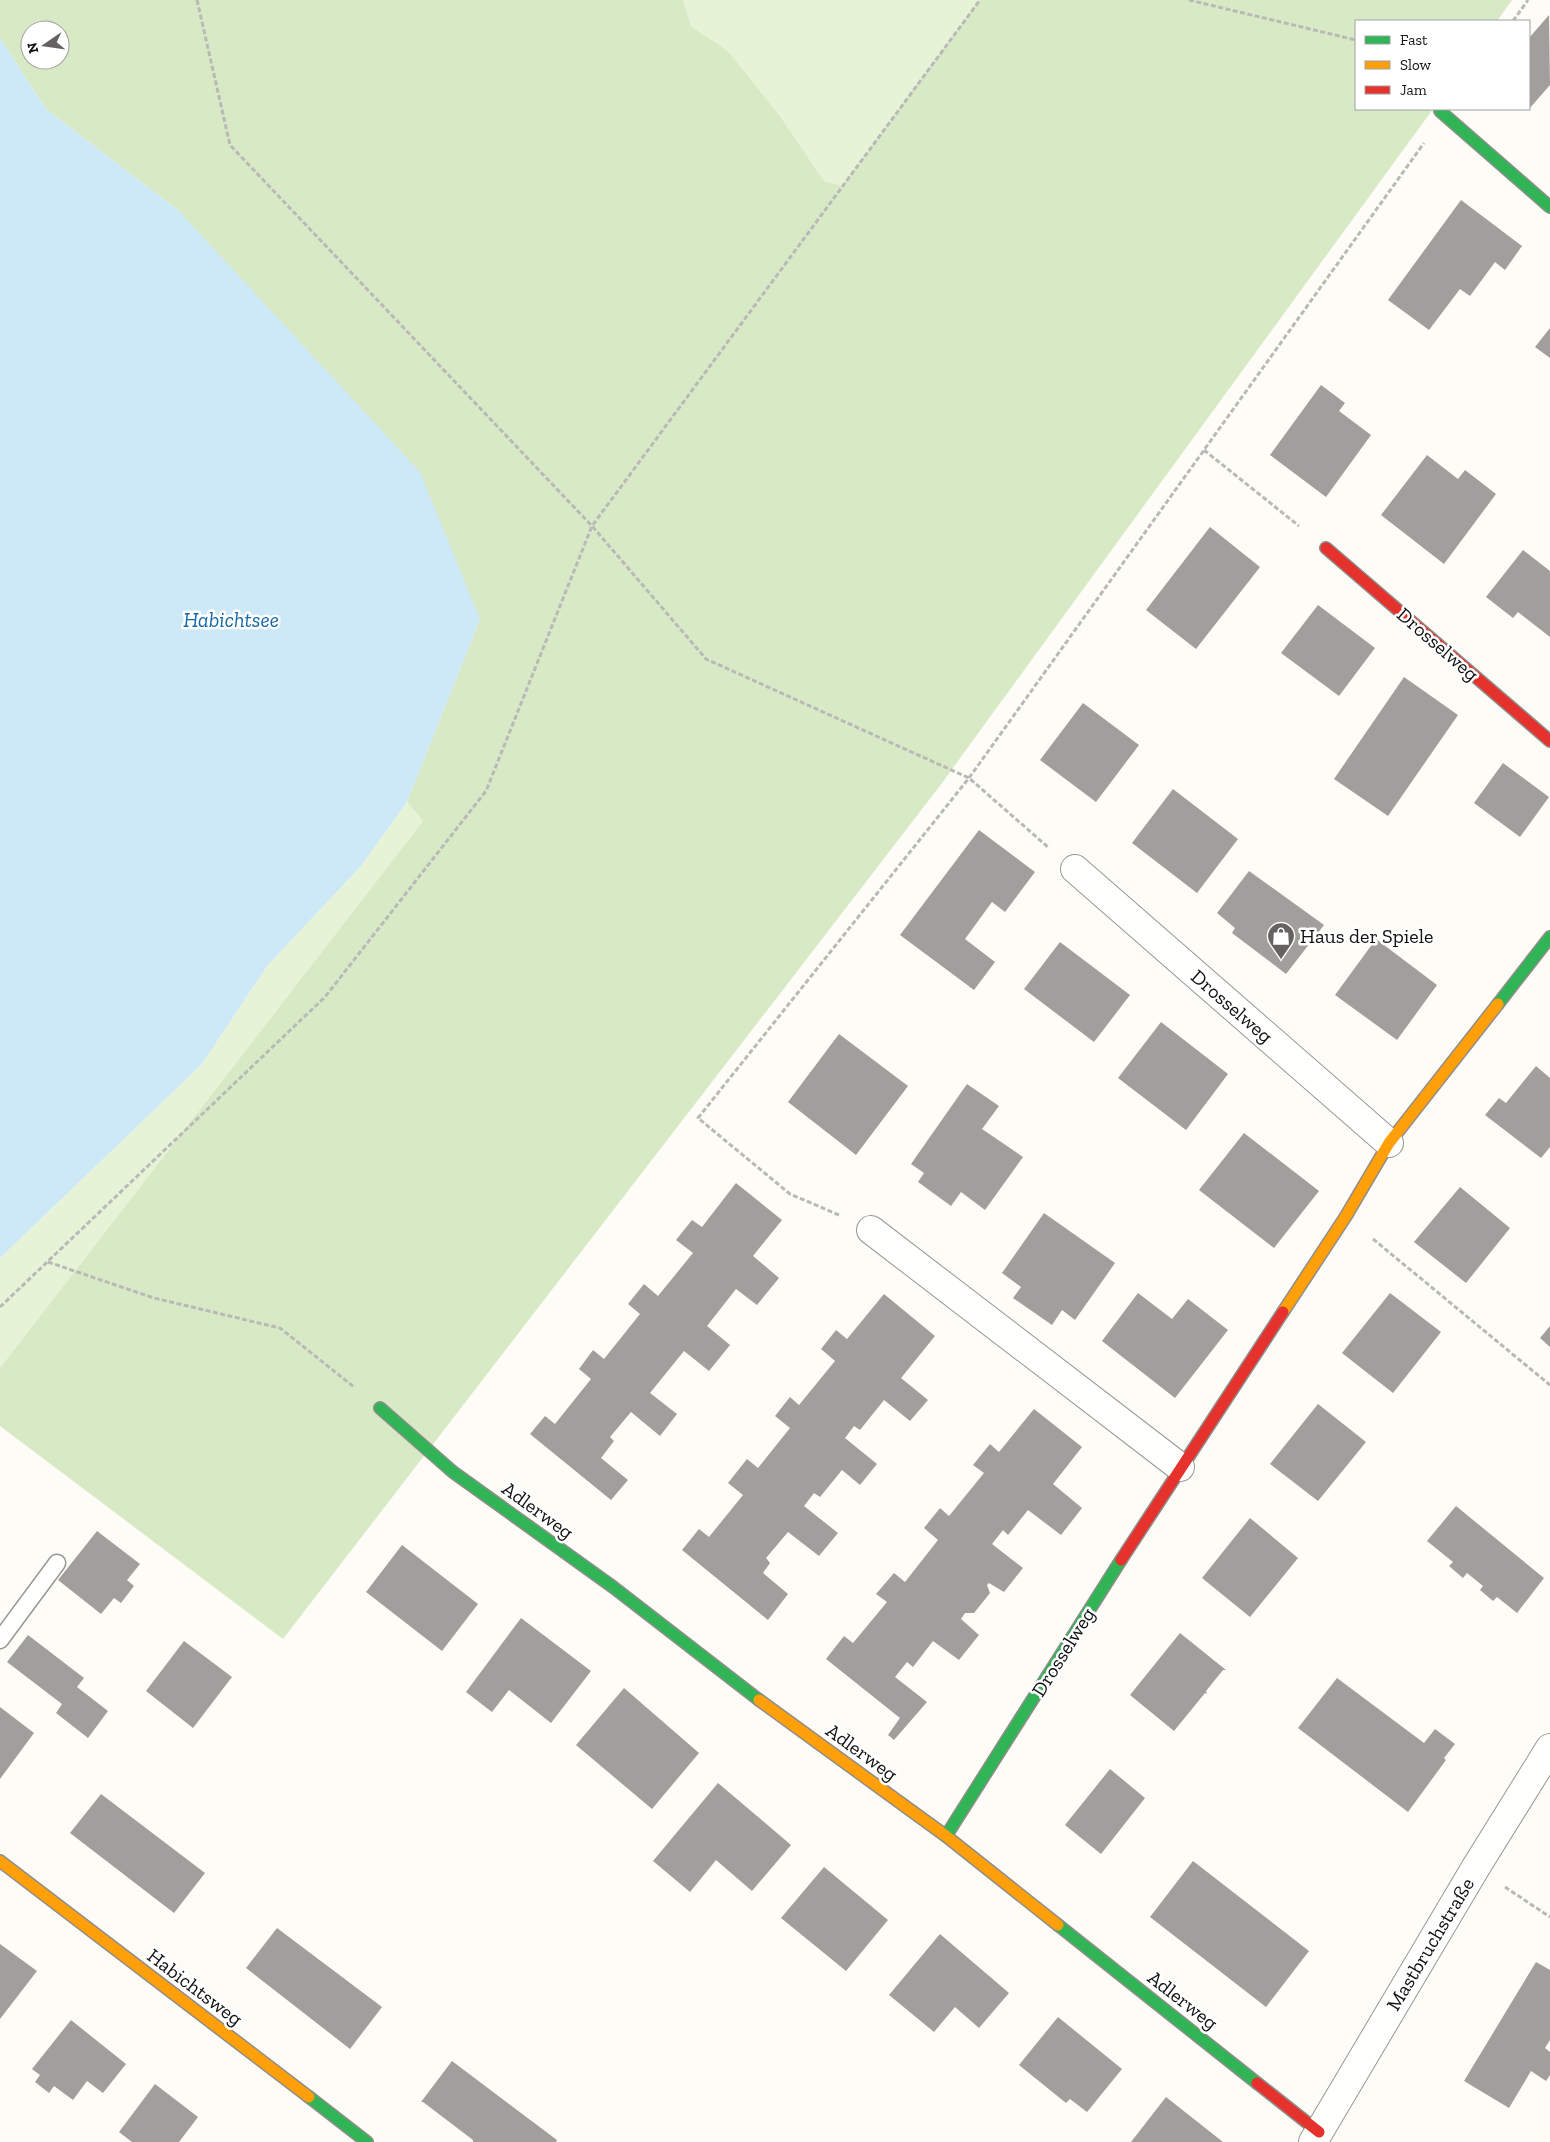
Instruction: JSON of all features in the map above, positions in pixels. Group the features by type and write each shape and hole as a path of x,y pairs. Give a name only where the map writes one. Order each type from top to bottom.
{"street":[{"path":"1442,113 1550,207"},
{"name":"Drosselweg","path":"1326,548 1550,741"},
{"name":"Drosselweg","path":"1074,869 1389,1143"},
{"name":"Drosselweg","path":"946,1836 1180,1468 1346,1216 1389,1143 1550,937"},
{"path":"872,1230 1180,1468"},
{"name":"Adlerweg","path":"380,1408 453,1472 613,1587 767,1706 946,1836 1316,2137"},
{"name":"Mastbruchstraße","path":"1316,2137 1476,1867 1550,1748"},
{"name":"Habichtsweg","path":"0,1861 367,2142"}],"lane":[{"path":"0,1640 57,1563"}],"path":[{"path":"197,0 230,145 592,526 706,659 969,778 1074,869"},
{"path":"0,1307 325,997 486,790 592,526 980,0"},
{"path":"1189,0 1355,40"},
{"path":"1514,20 1528,0"},
{"path":"872,1230 790,1194 698,1118 969,778 1442,113"},
{"path":"1204,450 1326,548"},
{"path":"1346,1216 1550,1385"},
{"path":"48,1262 154,1298 280,1328 380,1408"},
{"path":"1476,1867 1550,1917"}],"green space":[{"path":"0,0 683,0 691,26 728,51 780,116 824,181 842,186 979,0 1512,0 1498,20 1355,20 1355,110 1432,110 939,787 283,1639 0,1426 0,1368 423,821 407,802 480,619 179,211 46,109 21,70 70,70 70,20 20,20 20,69 0,38"},
{"path":"683,0 979,0 842,186 824,181 780,116 728,51 691,26"},
{"path":"407,802 423,821 0,1368 0,1258 202,1064 267,966 361,866"}],"water":[{"name":"Habichtsee","path":"0,38 46,109 179,211 420,472 480,619 407,802 361,866 267,966 202,1064 0,1258"}],"building":[{"path":"1549,15 1550,85 1530,108 1530,37"},
{"path":"1461,200 1522,246 1505,270 1495,262 1470,296 1460,289 1429,330 1388,300"},
{"path":"1550,328 1550,358 1535,347"},
{"path":"1321,385 1345,403 1339,411 1371,435 1326,497 1270,455"},
{"path":"1427,455 1458,479 1465,470 1496,494 1444,564 1381,515"},
{"path":"1210,527 1260,567 1196,649 1146,610"},
{"path":"1523,550 1550,571 1550,637 1518,612 1513,618 1486,597"},
{"path":"1318,605 1375,648 1339,696 1281,653"},
{"path":"1404,677 1458,715 1388,816 1334,779"},
{"path":"1083,703 1139,745 1096,802 1040,760"},
{"path":"1503,763 1549,797 1520,837 1474,803"},
{"path":"1173,789 1238,839 1197,893 1132,843"},
{"path":"979,830 1035,872 1005,912 992,902 965,939 995,962 974,990 900,935"},
{"path":"1249,871 1324,925 1286,974 1232,933 1235,928 1217,913"},
{"path":"1376,939 1437,985 1397,1040 1335,995"},
{"path":"1060,942 1130,995 1094,1042 1024,989"},
{"path":"1161,1022 1228,1074 1186,1130 1118,1078"},
{"path":"839,1034 908,1086 856,1155 788,1102"},
{"path":"1536,1066 1550,1078 1550,1147 1541,1158 1485,1115 1499,1098 1506,1103"},
{"path":"967,1084 999,1106 982,1129 1023,1157 985,1210 961,1192 951,1206 918,1182 924,1173 911,1164"},
{"path":"1244,1133 1319,1191 1274,1248 1199,1190"},
{"path":"736,1183 782,1220 753,1256 779,1278 757,1305 736,1289 707,1326 730,1345 709,1371 684,1351 650,1393 677,1414 660,1436 631,1412 610,1437 614,1441 601,1458 628,1480 611,1500 530,1434 545,1416 555,1424 591,1379 579,1369 593,1350 604,1359 640,1314 628,1304 644,1284 658,1296 693,1253 676,1240 692,1220 702,1227"},
{"path":"1460,1187 1510,1228 1466,1283 1414,1242"},
{"path":"1044,1213 1115,1263 1075,1320 1062,1310 1052,1325 1013,1298 1021,1287 1002,1273"},
{"path":"1138,1293 1172,1319 1188,1299 1228,1330 1175,1398 1102,1341"},
{"path":"1390,1293 1441,1332 1393,1393 1342,1353"},
{"path":"884,1294 935,1336 901,1378 928,1400 910,1421 884,1400 860,1430 854,1426 845,1438 877,1464 860,1485 842,1470 820,1497 814,1493 804,1506 838,1533 819,1556 788,1532 766,1558 770,1563 763,1573 788,1594 768,1620 682,1550 699,1529 709,1537 743,1495 728,1483 747,1459 758,1468 790,1428 775,1416 790,1397 799,1405 835,1361 821,1349 836,1330 847,1339"},
{"path":"1550,1326 1550,1347 1540,1338"},
{"path":"1318,1404 1366,1442 1318,1501 1270,1464"},
{"path":"1034,1409 1082,1447 1053,1484 1082,1508 1061,1535 1028,1510 1008,1535 1003,1530 992,1544 1023,1568 1004,1592 989,1583 987,1585 990,1593 974,1613 965,1613 961,1619 979,1635 959,1660 933,1641 913,1667 907,1662 895,1677 927,1702 894,1740 888,1735 900,1718 826,1659 844,1636 853,1643 887,1602 876,1594 894,1573 905,1582 938,1540 924,1528 940,1508 949,1516 984,1473 973,1465 990,1444 999,1452"},
{"path":"1456,1506 1544,1578 1517,1613 1497,1597 1493,1601 1480,1590 1483,1586 1467,1573 1463,1578 1449,1566 1453,1562 1427,1541"},
{"path":"1250,1518 1298,1558 1250,1617 1202,1578"},
{"path":"97,1531 140,1564 127,1580 134,1586 121,1603 114,1598 101,1614 58,1580"},
{"path":"402,1545 478,1604 442,1651 366,1592"},
{"path":"521,1618 591,1671 551,1723 509,1690 492,1712 466,1692"},
{"path":"1180,1633 1226,1670 1223,1670 1206,1691 1207,1694 1205,1693 1174,1731 1130,1695"},
{"path":"28,1635 84,1678 77,1687 108,1711 88,1738 56,1713 62,1704 7,1662"},
{"path":"184,1641 232,1677 193,1728 146,1691"},
{"path":"1337,1678 1424,1743 1435,1729 1455,1744 1444,1758 1446,1760 1408,1812 1298,1728"},
{"path":"624,1688 699,1753 652,1809 576,1745"},
{"path":"0,1707 34,1733 0,1779"},
{"path":"1110,1769 1145,1798 1101,1854 1065,1825"},
{"path":"718,1783 791,1845 752,1891 716,1860 690,1892 653,1861"},
{"path":"101,1794 205,1873 174,1913 70,1833"},
{"path":"1193,1861 1309,1951 1266,2007 1150,1917"},
{"path":"824,1867 888,1920 846,1971 781,1918"},
{"path":"277,1928 382,2007 350,2049 246,1968"},
{"path":"940,1934 1009,1993 979,2028 955,2007 934,2032 889,1995"},
{"path":"0,1944 37,1971 0,2019"},
{"path":"1536,1962 1550,1970 1550,2040 1545,2048 1550,2052 1550,2075 1546,2081 1531,2071 1509,2108 1464,2081"},
{"path":"1058,2017 1122,2069 1087,2112 1070,2099 1066,2103 1019,2065"},
{"path":"71,2020 126,2064 103,2093 87,2081 73,2100 54,2086 49,2093 35,2082 40,2075 32,2069"},
{"path":"452,2061 557,2140 556,2142 473,2142 473,2140 421,2102"},
{"path":"155,2084 198,2117 179,2142 132,2142 119,2132"},
{"path":"1166,2097 1223,2142 1131,2142"}],"traffic: fast":[{"path":"1440,111 1550,207"},
{"path":"1498,1004 1550,937"},
{"path":"380,1408 453,1472 613,1587 759,1700"},
{"path":"946,1836 1121,1560"},
{"path":"1058,1925 1257,2083"},
{"path":"309,2097 367,2142"}],"traffic: slow":[{"path":"1283,1312 1346,1216 1389,1143 1498,1004"},
{"path":"759,1700 946,1836 1058,1925"},
{"path":"0,1861 309,2097"}],"traffic: jam":[{"path":"1326,548 1550,741"},
{"path":"1121,1560 1283,1312"},
{"path":"1257,2083 1319,2132"}],"place":[{"name":"Haus der Spiele","path":"1281,960"}]}
